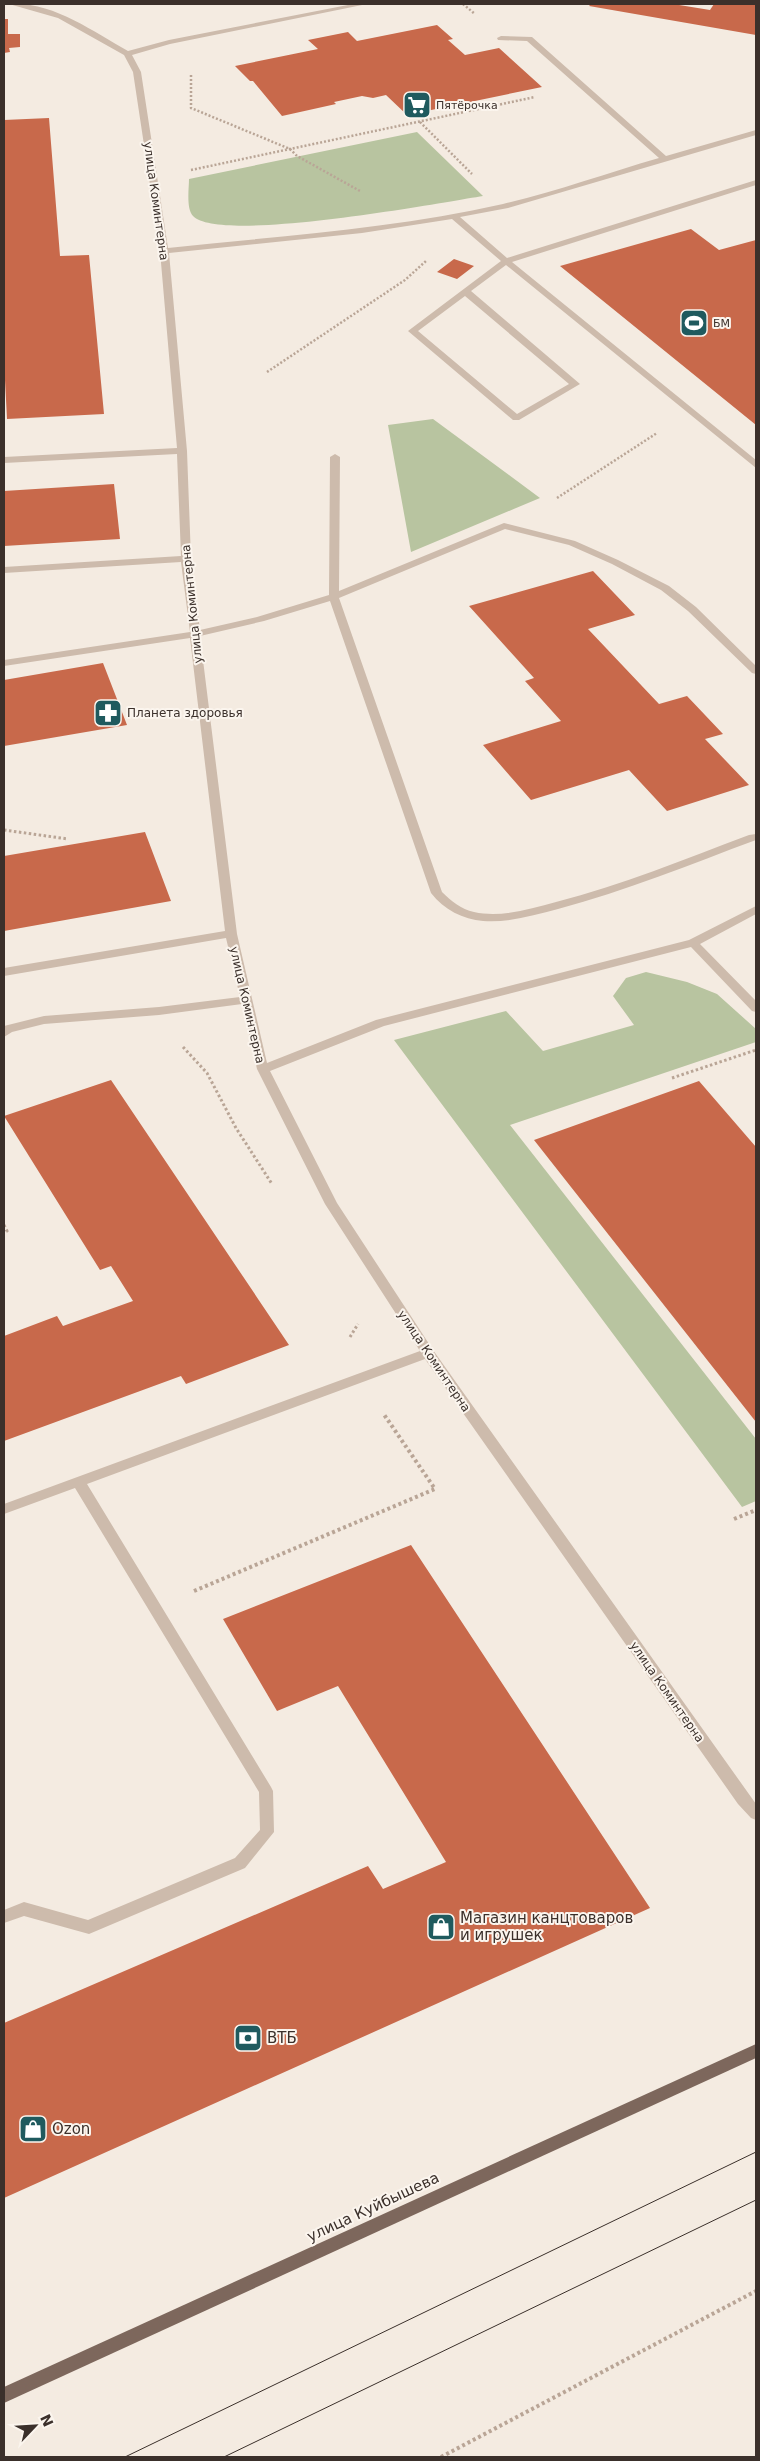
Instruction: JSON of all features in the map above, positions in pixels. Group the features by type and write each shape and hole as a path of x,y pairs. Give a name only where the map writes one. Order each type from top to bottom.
{"main road":[{"name":"улица Куйбышева","path":"4,2395 756,2051"}],"street":[{"path":"13,4 61,16 126,54 169,42 363,4"},
{"path":"501,38 529,39 664,158"},
{"name":"улица Коминтерна","path":"126,54 137,72 164,251 182,451 186,559 231,934 263,1069 331,1204 428,1353 750,1797 756,1814"},
{"path":"164,251 362,230 505,206 756,132"},
{"path":"466,292 576,384 516,418 412,331 506,261 756,182"},
{"path":"454,216 506,261 756,465"},
{"path":"4,460 182,451"},
{"path":"335,457 334,596 437,893 452,908 476,916 508,917 545,909 596,896 753,837"},
{"path":"4,663 195,634 260,619 334,596 504,526 572,543 615,562 665,588 692,609 756,671"},
{"path":"4,570 186,559"},
{"path":"263,1069 380,1024 693,943 756,909"},
{"path":"4,972 231,934"},
{"path":"693,943 756,1008"},
{"path":"4,1033 8,1029 44,1020 159,1011 246,1000"},
{"path":"4,1509 428,1353"},
{"path":"4,1917 24,1909 89,1927 240,1863 267,1832 266,1791 78,1481"}],"path":[{"path":"169,42 171,49 190,56 191,108 290,149 297,156 362,192"},
{"path":"154,178 543,95"},
{"path":"420,122 454,156"},
{"path":"267,372 405,280 465,226"},
{"path":"504,526 550,502 691,411"},
{"path":"4,830 68,839"},
{"path":"159,1011 184,1048 207,1073 236,1128 274,1187"},
{"path":"672,1078 756,1050"},
{"path":"4,1225 7,1230 4,1232"},
{"path":"154,1607 435,1489 341,1352 360,1321"},
{"path":"734,1519 756,1510"},
{"path":"441,2457 756,2291"}],"green space":[{"path":"417,132 483,196 332,219 244,226 211,223 193,216 189,208 189,179"},
{"path":"433,419 540,498 411,552 388,425"},
{"path":"646,972 687,982 717,994 756,1029 756,1042 510,1125 756,1439 756,1501 742,1507 394,1040 506,1011 543,1051 634,1025 613,996 626,978"}],"building":[{"path":"591,4 673,4 710,10 714,4 756,4 756,35 589,6"},
{"path":"4,19 8,19 8,34 20,34 20,47 9,48 10,52 4,53"},
{"path":"437,25 453,39 448,40 465,55 499,48 542,87 407,115 386,95 373,98 362,96 282,116 253,81 250,81 235,66 318,49 308,40 348,32 357,41"},
{"path":"49,118 60,256 89,255 104,414 7,419 4,361 4,120"},
{"name":"БМ","path":"691,229 719,250 756,240 756,425 560,266"},
{"path":"454,259 474,266 457,279 437,272"},
{"path":"114,484 120,539 4,546 4,491"},
{"path":"593,571 635,615 588,629 659,704 687,696 723,734 705,739 749,785 667,811 629,770 531,800 483,745 561,721 525,681 534,678 469,606"},
{"path":"103,663 127,725 4,746 4,680"},
{"path":"145,832 171,901 4,931 4,856"},
{"path":"111,1080 289,1345 186,1384 181,1376 4,1441 4,1336 57,1316 63,1326 133,1301 111,1266 100,1270 4,1116"},
{"path":"699,1081 756,1147 756,1422 534,1140"},
{"path":"411,1545 650,1908 4,2198 4,2023 368,1866 383,1889 446,1862 338,1686 277,1711 223,1619"}],"tram line":[{"path":"125,2457 756,2152"},
{"path":"224,2457 756,2200"}],"place":[{"name":"Пятёрочка","path":"417,105"},
{"name":"БМ","path":"694,323"},
{"name":"Планета здоровья","path":"108,713"},
{"name":"Магазин канцтоваров и игрушек","path":"441,1927"},
{"name":"ВТБ","path":"248,2038"},
{"name":"Ozon","path":"33,2129"}]}
